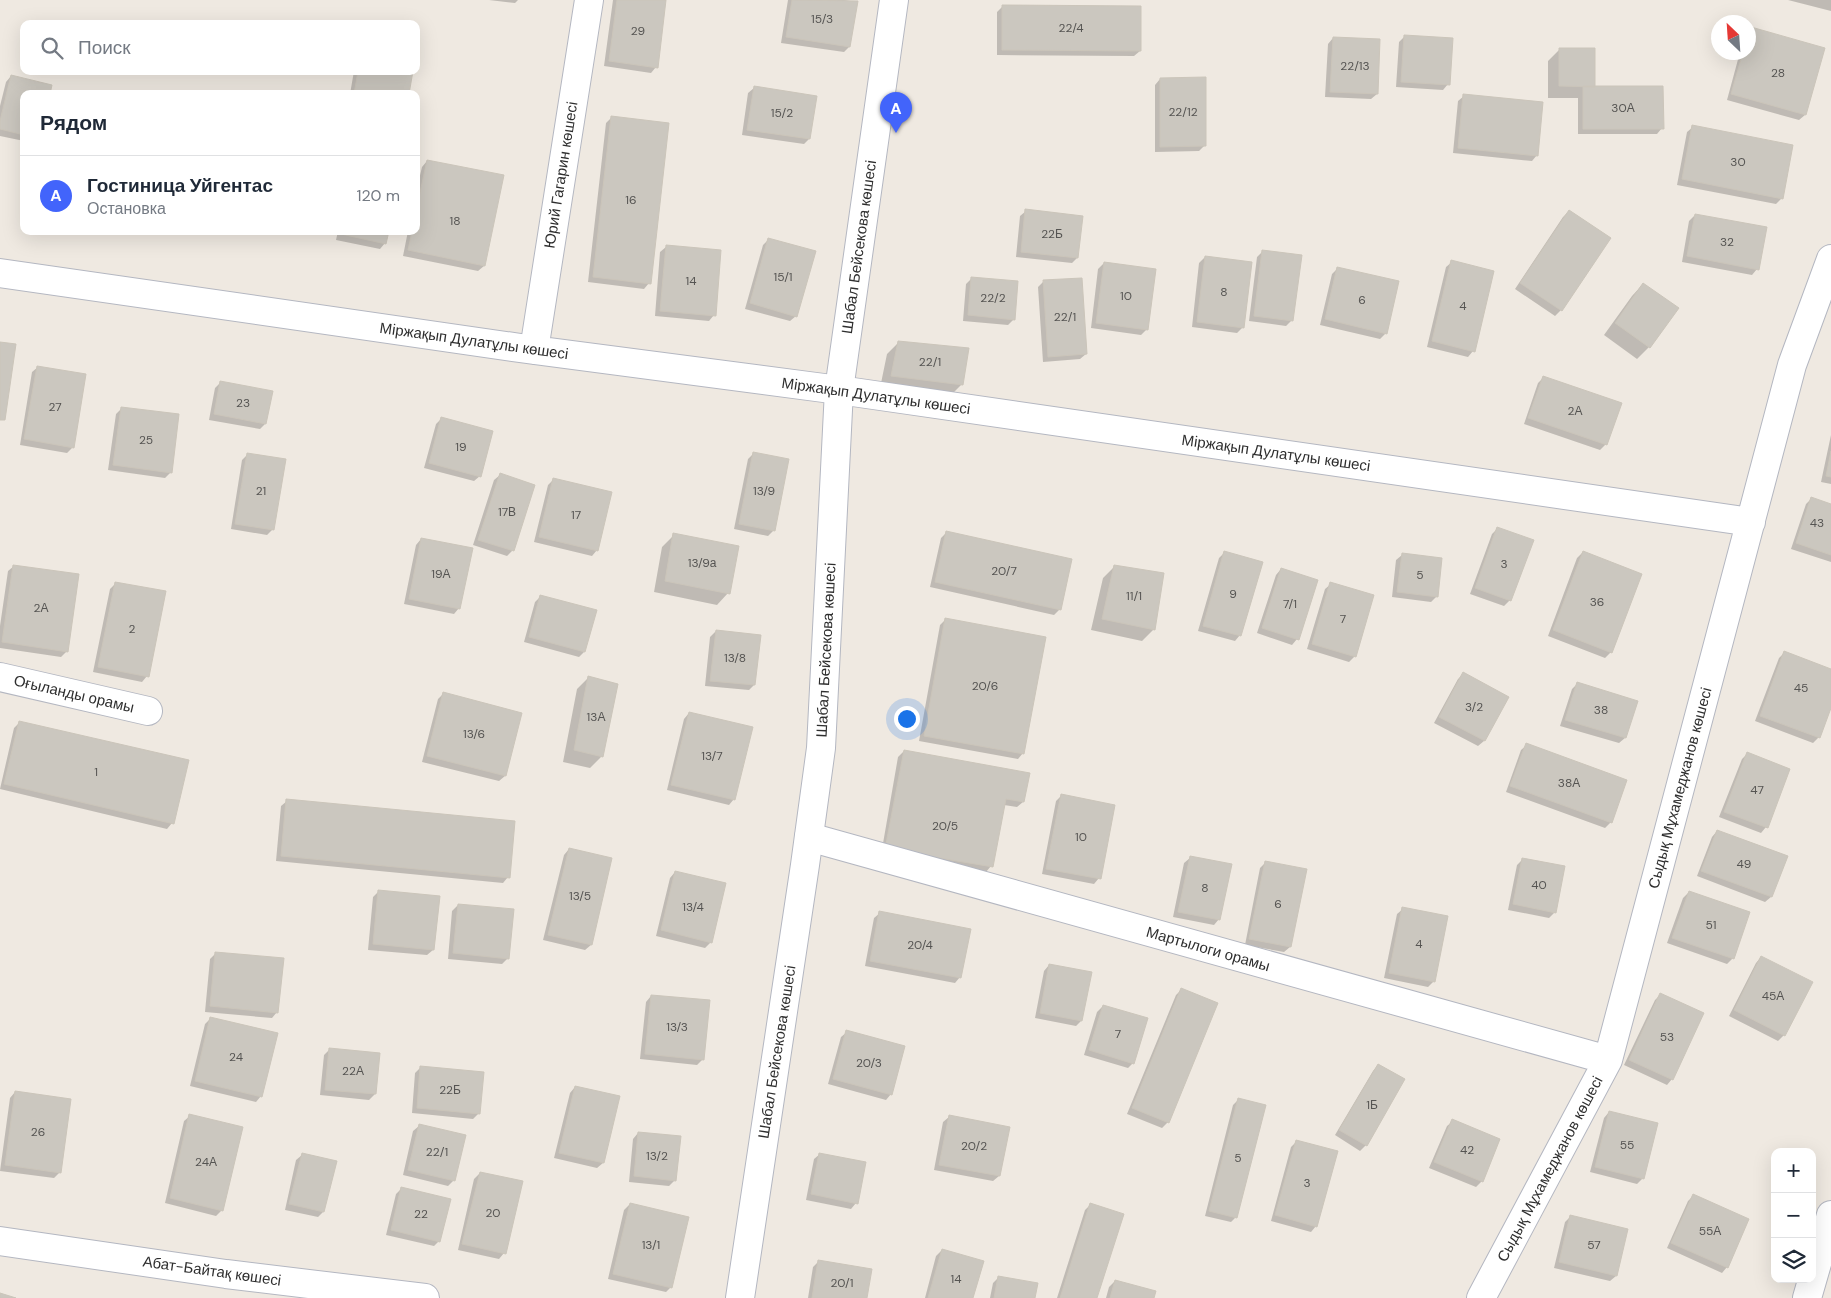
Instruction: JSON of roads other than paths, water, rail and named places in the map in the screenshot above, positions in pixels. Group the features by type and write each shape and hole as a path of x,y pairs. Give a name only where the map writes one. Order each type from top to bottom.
{"street":[{"name":"Юрий Гагарин көшесі","path":"534,350 589,0"},
{"name":"Шабал Бейсекова көшесі","path":"740,1298 821,748 839,390 894,0"},
{"name":"Сыдық Мұхамеджанов көшесі","path":"1481,1298 1608,1060 1792,365 1831,259"},
{"name":"Міржақып Дулатұлы көшесі","path":"0,274 534,350 839,390 1751,522"},
{"name":"Оғыланды орамы","path":"0,677 148,712"},
{"name":"Мартылоги орамы","path":"809,837 1608,1060"},
{"path":"1807,1298 1831,1215"},
{"name":"Абат-Байтақ көшесі","path":"0,1241 226,1274 425,1298"}],"place":[{"name":"Гостиница Уйгентас","path":"896,133"}]}
